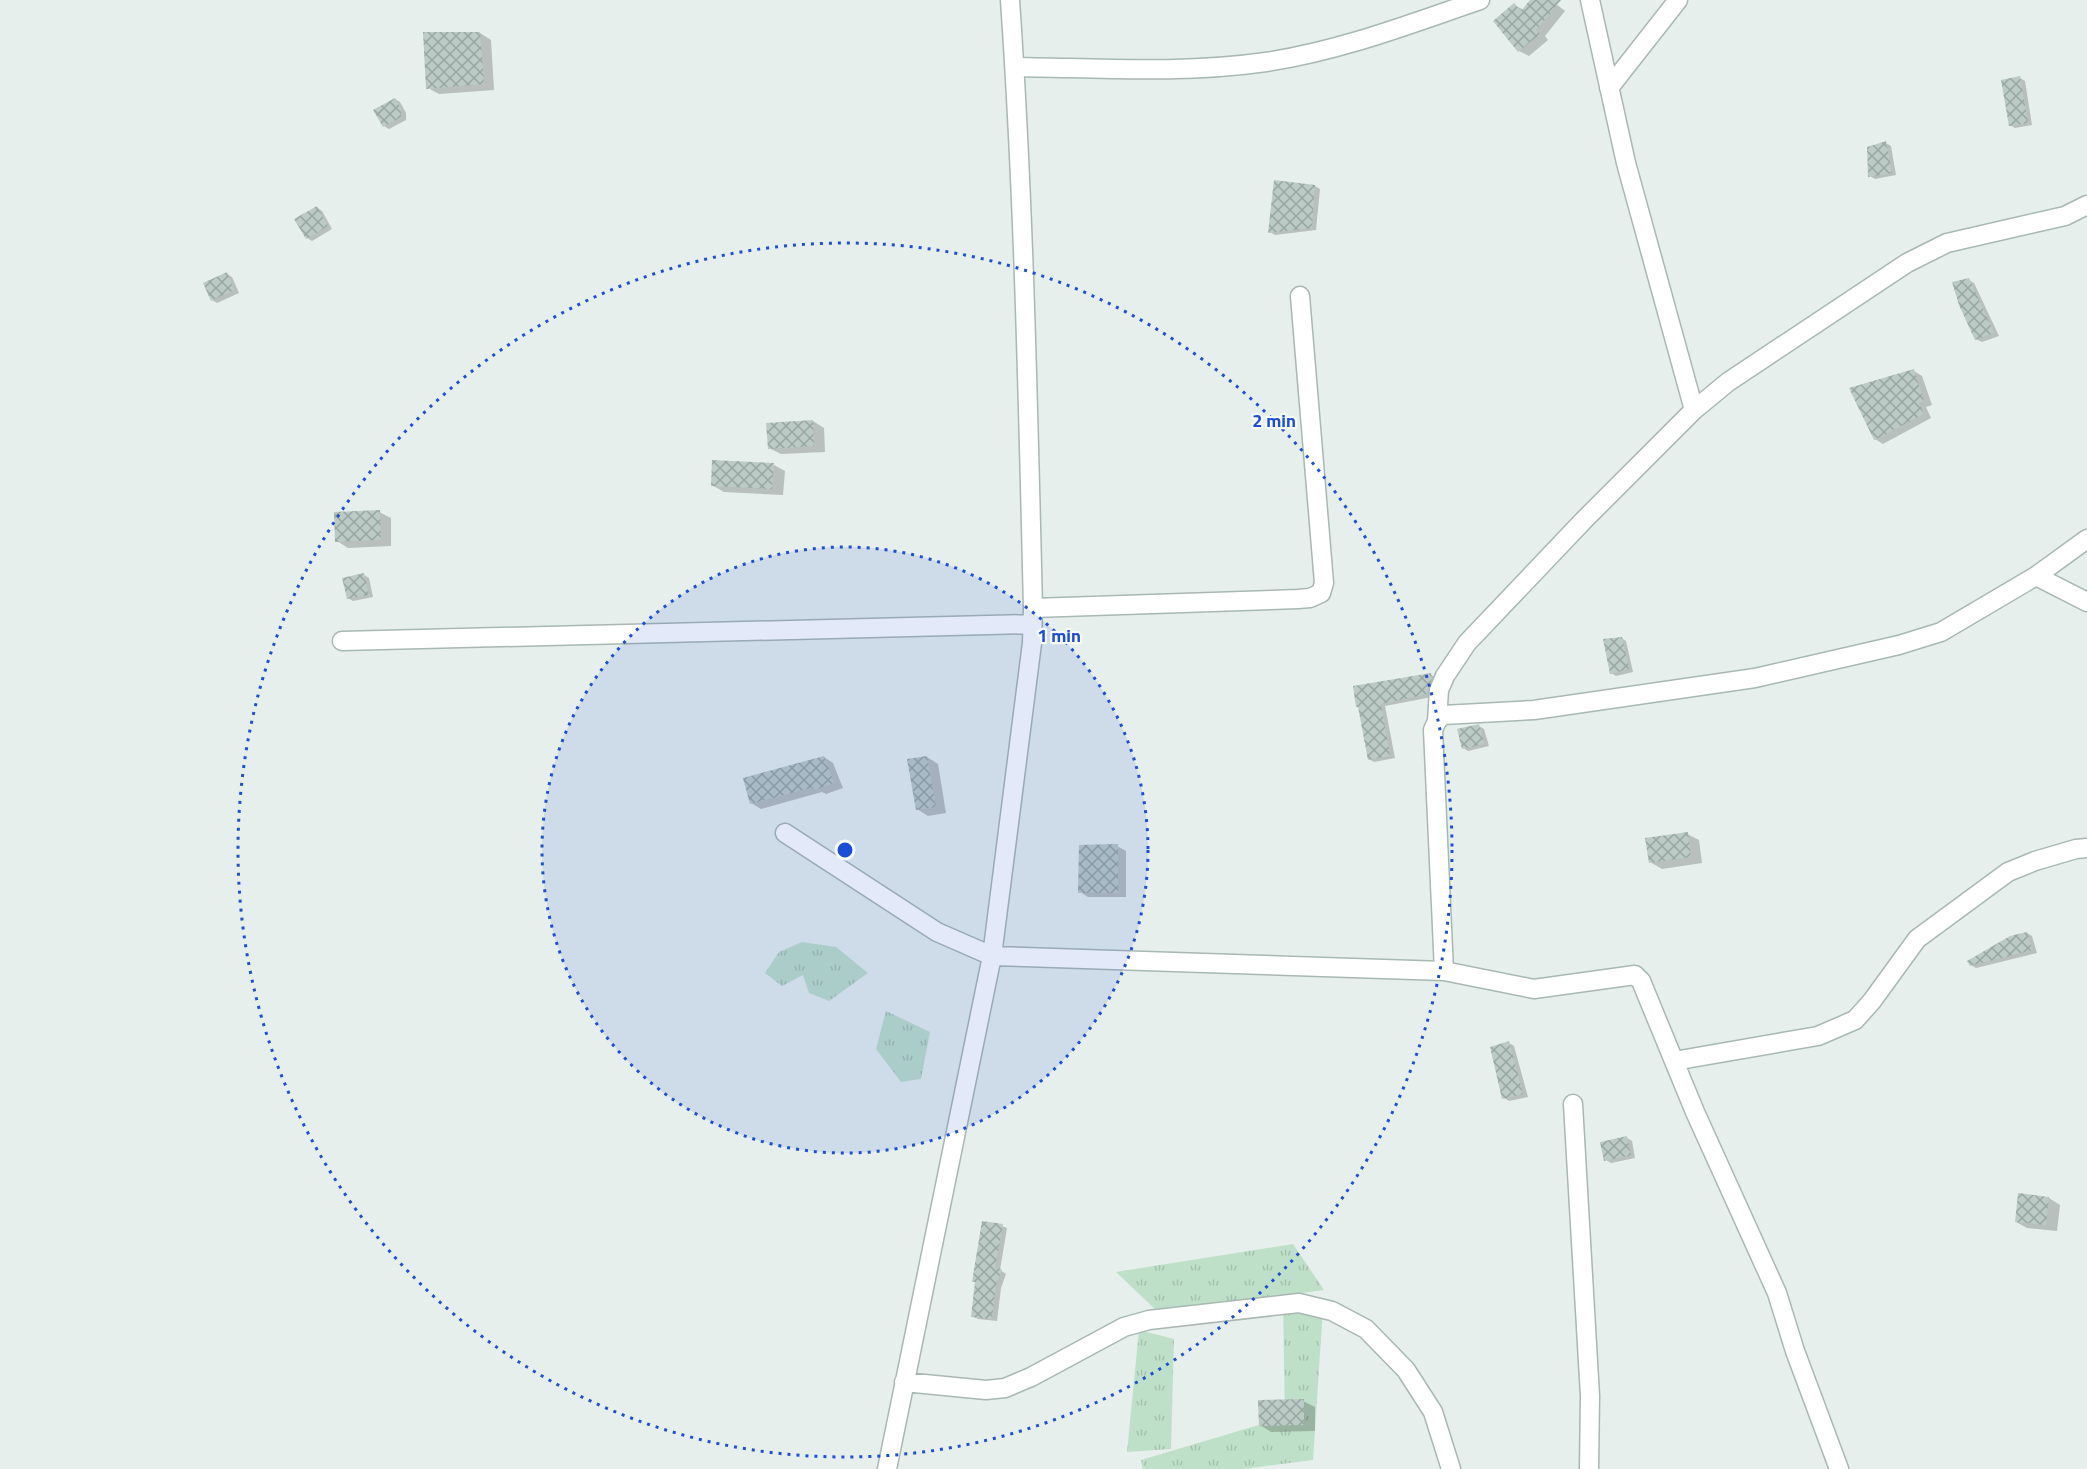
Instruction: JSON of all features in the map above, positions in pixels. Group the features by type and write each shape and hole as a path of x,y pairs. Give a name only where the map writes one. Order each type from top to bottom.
{"street":[{"path":"887,1469 992,956 1032,643 1027,374 1015,67 1010,0"},
{"path":"1015,67 1183,69 1266,62 1349,45 1480,0"},
{"path":"1590,0 1626,164 1694,410"},
{"path":"1609,88 1678,0"},
{"path":"1444,971 1433,730 1437,721 1439,690 1445,676 1467,643 1584,519 1694,410 1728,382 1907,263 1947,243 2065,216 2087,205"},
{"path":"342,641 1032,616 1310,598 1321,593 1324,583 1300,296"},
{"path":"1437,721 1443,715 1534,711 1755,678 1899,645 1941,632 2036,576 2087,539"},
{"path":"2036,576 2087,602"},
{"path":"785,833 937,932 992,956 1444,971 1534,989 1635,975 1641,981 1777,1293 1795,1351 1839,1469"},
{"path":"1674,1061 1818,1036 1855,1020 1872,1001 1917,939 2007,872 2055,855 2087,848"},
{"path":"1573,1104 1590,1385 1589,1469"},
{"path":"904,1382 986,1390 1005,1388 1031,1377 1124,1327 1149,1320 1299,1303 1332,1311 1366,1329 1406,1370 1432,1412 1451,1469"}],"green space":[{"path":"802,942 836,947 868,973 829,1001 809,993 803,975 782,986 765,973 779,952"},
{"path":"886,1011 930,1032 921,1079 901,1082 876,1049"},
{"path":"1293,1244 1324,1290 1158,1312 1116,1272"},
{"path":"1283,1306 1323,1308 1313,1460 1244,1469 1143,1469 1141,1460 1285,1417"},
{"path":"1139,1330 1174,1339 1171,1449 1127,1452"}],"building":[{"path":"1530,0 1561,0 1536,30 1540,34 1518,52 1493,21 1514,3 1521,11"},
{"path":"423,32 480,32 484,84 426,89"},
{"path":"2020,76 2028,123 2009,126 2001,80"},
{"path":"395,98 401,109 401,117 383,127 373,110"},
{"path":"1886,141 1892,173 1868,177 1867,147"},
{"path":"1274,180 1315,185 1312,228 1268,233"},
{"path":"317,206 328,226 306,239 294,219"},
{"path":"227,272 234,290 211,301 203,283"},
{"path":"1969,278 1994,333 1975,340 1959,305 1952,282"},
{"path":"1914,369 1924,401 1919,403 1924,414 1874,440 1849,388"},
{"path":"813,420 814,446 768,449 766,423"},
{"path":"712,460 774,463 772,489 711,486"},
{"path":"380,510 381,540 335,542 334,512"},
{"path":"364,573 369,595 347,599 342,578"},
{"path":"1622,637 1629,669 1610,674 1603,639"},
{"path":"1431,673 1432,678 1427,694 1381,704 1390,756 1368,760 1353,686"},
{"path":"1479,724 1484,744 1462,749 1457,729"},
{"path":"824,756 834,783 815,790 814,787 750,804 743,778"},
{"path":"927,756 936,807 916,810 907,759"},
{"path":"1688,832 1691,857 1649,863 1645,838"},
{"path":"1118,844 1118,893 1078,893 1079,845"},
{"path":"2027,932 2032,950 1970,966 1967,961 2010,936"},
{"path":"1509,1041 1523,1094 1502,1099 1490,1047"},
{"path":"1627,1136 1631,1155 1604,1161 1600,1142"},
{"path":"2018,1193 2049,1197 2046,1225 2015,1222"},
{"path":"982,1221 1003,1224 995,1268 1002,1269 996,1285 992,1319 971,1317 975,1282 972,1282"},
{"path":"1304,1399 1304,1425 1259,1426 1258,1400"}]}
